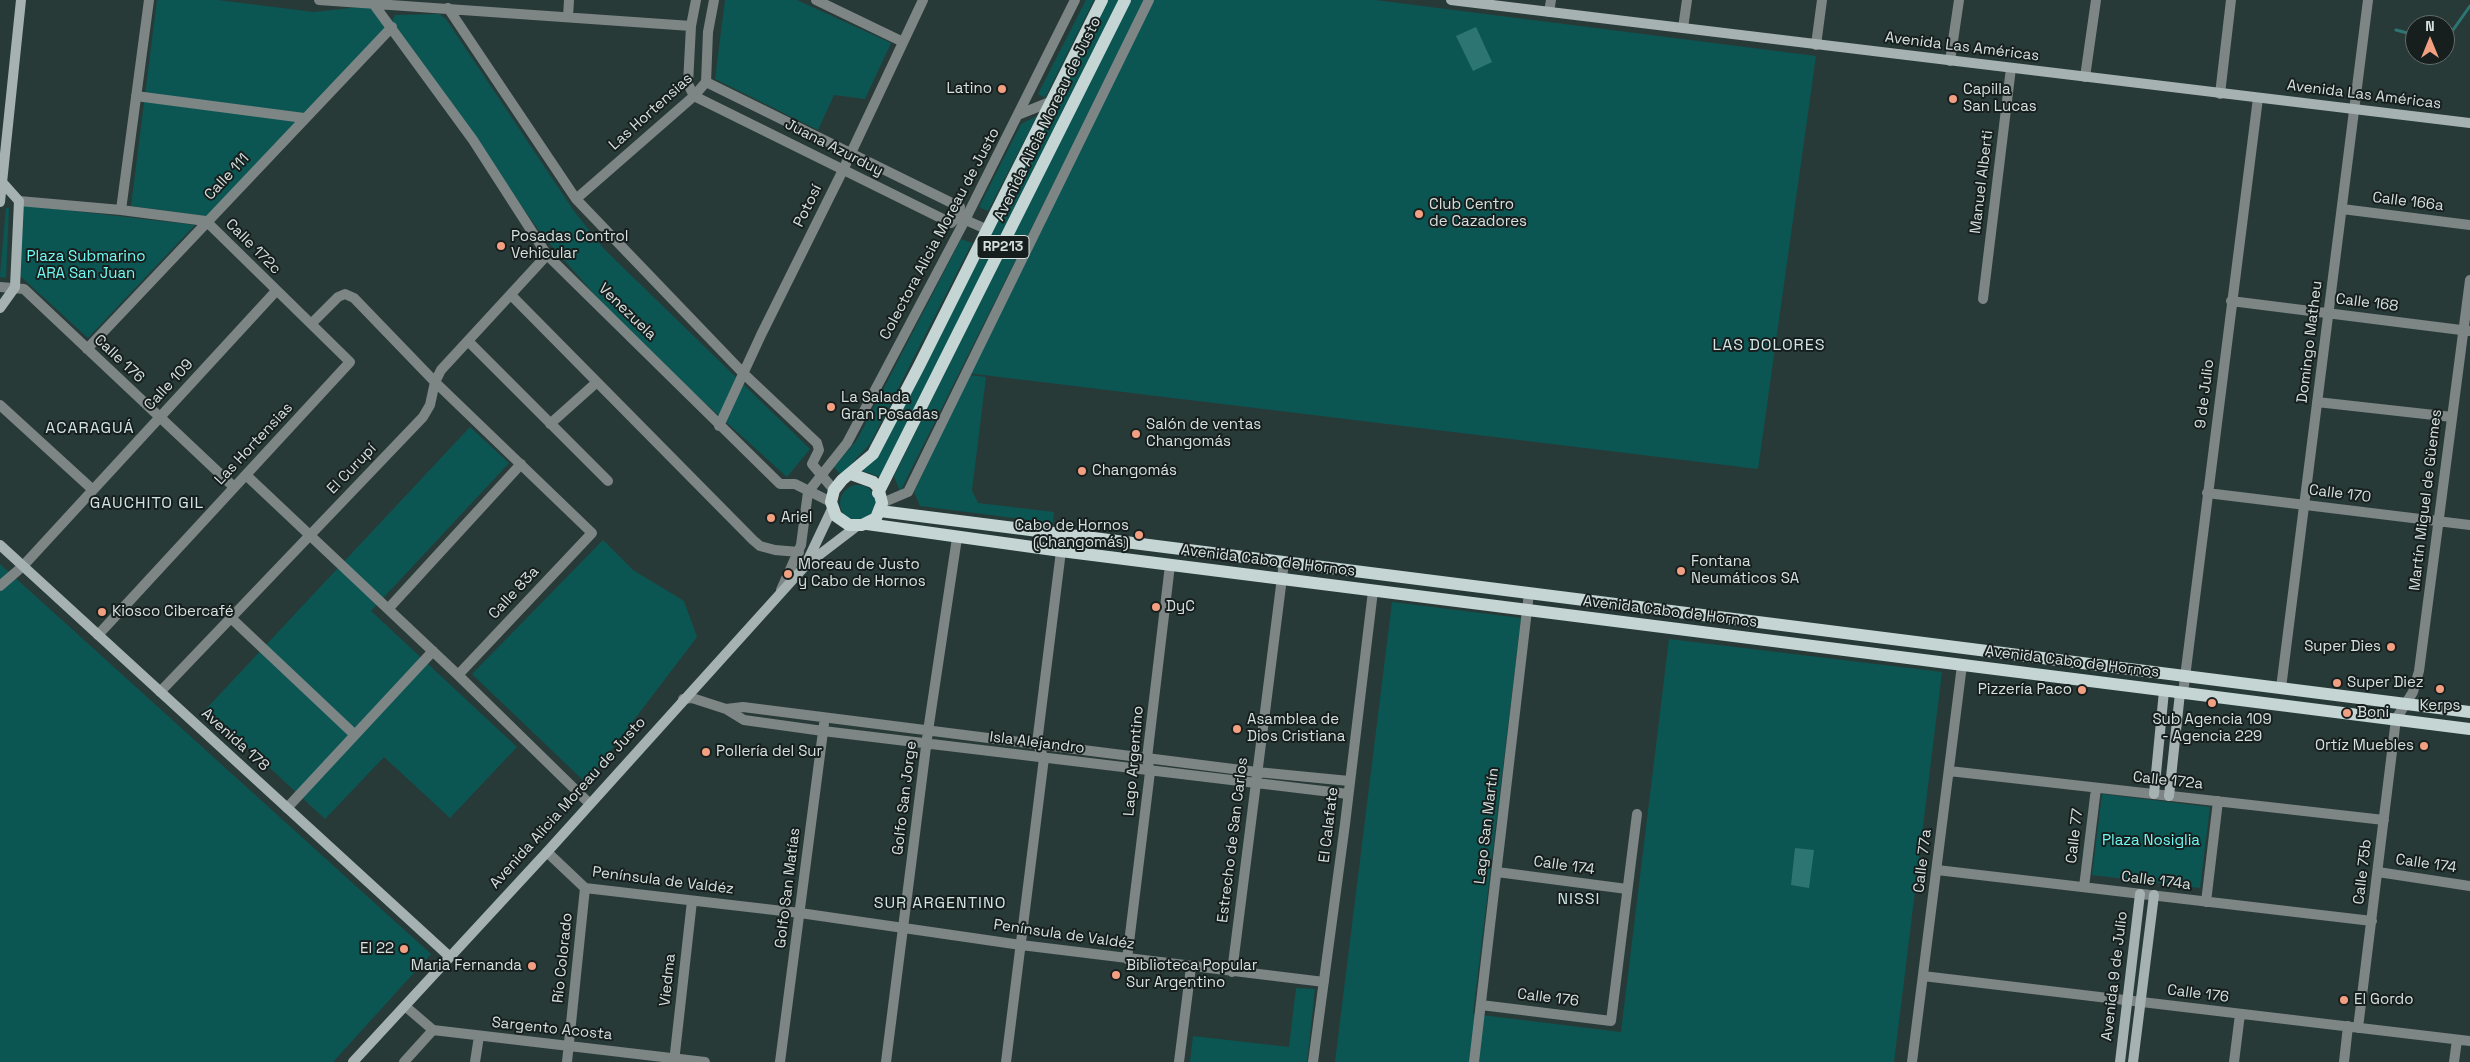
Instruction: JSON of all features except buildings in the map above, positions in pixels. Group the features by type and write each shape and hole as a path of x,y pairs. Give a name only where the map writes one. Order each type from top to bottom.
{"main road":[{"path":"0,202 21,0"},
{"name":"Avenida Alicia Moreau de Justo","path":"806,565 832,500 851,474 873,454 1102,0"},
{"name":"Avenida Alicia Moreau de Justo","path":"353,1062 547,852 683,699 806,565 862,525 876,518 880,502 1125,0"},
{"name":"Avenida Las Américas","path":"1451,0 2470,123"},
{"path":"0,308 15,287 19,201 1,182"},
{"path":"851,474 873,482 880,502"},
{"path":"832,500 842,522 862,525"},
{"name":"Avenida Cabo de Hornos","path":"880,502 1284,562 2470,712"},
{"name":"Avenida Cabo de Hornos","path":"862,525 1061,552 2470,728"},
{"name":"Avenida 178","path":"0,545 450,957"},
{"path":"2154,794 2164,690"},
{"path":"2169,796 2181,693"},
{"name":"Avenida 9 de Julio","path":"2120,1062 2140,894"},
{"name":"Avenida 9 de Julio","path":"2133,1062 2154,896"}],"street":[{"path":"121,210 149,0"},
{"path":"319,0 691,26"},
{"path":"568,16 569,0"},
{"path":"694,96 688,84 691,26 696,0"},
{"name":"Las Hortensias","path":"576,199 694,96 706,82 708,32 714,0"},
{"path":"816,0 901,41"},
{"name":"Potosí","path":"719,426 761,335 842,170 901,41 923,0"},
{"path":"880,502 908,492 1149,0"},
{"path":"1549,12 1551,0"},
{"path":"1683,28 1687,0"},
{"path":"1816,45 1822,0"},
{"path":"1950,61 1959,0"},
{"path":"2085,77 2096,0"},
{"path":"2220,94 2231,0"},
{"name":"Domingo Matheu","path":"2281,688 2368,0"},
{"name":"Colectora Alicia Moreau de Justo","path":"808,492 847,443 962,218 1020,114 1071,1"},
{"name":"Venezuela","path":"375,3 473,140 547,255 780,484 795,484 808,492 832,500"},
{"path":"448,8 576,199 744,374 817,443 819,450 812,464 820,475 832,500"},
{"name":"Calle 111","path":"87,349 206,221 392,27"},
{"name":"Manuel Alberti","path":"1983,299 2011,68"},
{"name":"Juana Azurduy","path":"706,82 960,207 962,218"},
{"path":"136,96 304,118"},
{"name":"Juana Azurduy","path":"694,96 952,223 962,218"},
{"name":"9 de Julio","path":"2181,693 2185,676 2258,98"},
{"path":"1020,114 1050,102"},
{"name":"Calle 172c","path":"19,201 121,210 206,221 350,362"},
{"name":"Calle 166a","path":"2342,209 2470,225"},
{"name":"Juana Azurduy","path":"962,218 986,229"},
{"name":"El Curupí","path":"160,692 423,417 430,405 435,382 441,370 547,255"},
{"name":"Martín Miguel de Güemes","path":"2396,719 2407,704 2419,671 2440,522 2452,417 2467,331 2470,280"},
{"path":"0,287 15,287"},
{"name":"Calle 176","path":"15,287 24,289 234,487"},
{"name":"Calle 109","path":"0,586 23,566 276,291"},
{"path":"312,323 338,297 346,294 354,298 435,382 521,464 388,608"},
{"path":"511,295 753,540 760,546 775,550 799,552"},
{"name":"Calle 168","path":"2232,301 2467,331"},
{"path":"468,341 608,481"},
{"name":"Las Hortensias","path":"98,635 350,362"},
{"path":"550,424 597,382"},
{"path":"2317,402 2452,417"},
{"path":"0,405 93,490"},
{"name":"Calle 83a","path":"458,675 592,533 521,464"},
{"path":"246,475 433,650 589,804"},
{"path":"778,595 799,552 808,492"},
{"name":"Calle 170","path":"2207,493 2470,525"},
{"name":"Golfo San Jorge","path":"886,1062 926,744 957,538"},
{"path":"1006,1062 1044,758 1037,743 1061,552"},
{"name":"Estrecho de San Carlos","path":"1232,972 1284,562"},
{"name":"Lago Argentino","path":"1127,959 1150,772 1147,758 1170,565"},
{"name":"El Calafate","path":"1313,1062 1373,591"},
{"name":"Lago San Martín","path":"1474,1062 1529,593"},
{"path":"231,618 355,735"},
{"path":"287,808 433,650"},
{"name":"Calle 77a","path":"1912,1062 1962,665"},
{"name":"Isla Alejandro","path":"683,699 692,698 726,709 744,720 1255,785 1348,794"},
{"name":"Isla Alejandro","path":"726,709 743,706 1257,772 1350,781"},
{"name":"Golfo San Matías","path":"780,1062 825,718"},
{"name":"Calle 75b","path":"2344,1062 2353,1027 2372,921 2396,719"},
{"name":"Calle 172a","path":"1949,771 2384,820"},
{"name":"Calle 77","path":"2084,887 2096,788"},
{"path":"2206,902 2218,801"},
{"path":"1627,889 1636,814"},
{"name":"Península de Valdéz","path":"547,852 585,888 800,913 1020,945 1324,982"},
{"name":"Calle 174a","path":"1937,870 2372,921"},
{"name":"Calle 174","path":"1497,872 1627,889"},
{"name":"Calle 174","path":"2378,872 2470,886"},
{"name":"Río Colorado","path":"567,1062 585,888"},
{"name":"Calle 176","path":"1481,1005 1611,1021 1627,889"},
{"name":"Viedma","path":"675,1060 692,901"},
{"path":"1179,1062 1191,967"},
{"name":"Calle 176","path":"1923,976 2470,1041"},
{"path":"404,1062 433,1030 405,1006"},
{"path":"2234,1062 2240,1014"},
{"name":"Sargento Acosta","path":"433,1030 569,1045 675,1060 705,1062"},
{"path":"475,1062 479,1036"},
{"path":"2454,1062 2457,1040"}],"green space":[{"path":"157,0 218,0 314,12 368,6 393,30 213,217 131,206"},
{"path":"725,0 797,0 891,43 865,99 834,95 818,130 715,79"},
{"path":"1086,0 1094,0 1045,98 1038,94"},
{"path":"1108,0 1121,0 880,477 863,471"},
{"path":"1129,0 1145,0 900,492 894,476"},
{"name":"Club Centro de Cazadores","path":"1149,0 1375,0 1816,56 1758,469 967,373"},
{"path":"439,14 446,19 574,211 604,249 810,449 787,477 633,338 542,235 392,21 395,15"},
{"path":"1037,116 988,211 979,207 1021,124"},
{"name":"Plaza Submarino ARA San Juan","path":"22,205 195,225 88,338 19,275"},
{"path":"6,208 9,208 6,278 0,277 0,275"},
{"path":"961,239 972,243 870,444 841,475 834,467 857,440"},
{"path":"969,375 986,377 972,490 978,503 1054,512 1053,523 920,506 914,492"},
{"path":"470,427 509,463 371,611 517,747 450,818 384,757 325,819 206,709"},
{"path":"858,485 870,491 876,503 870,515 858,521 846,515 840,503 846,491"},
{"path":"603,540 633,570 684,601 697,637 586,783 472,674"},
{"path":"0,564 431,954 333,1062 0,1062"},
{"path":"1392,602 1521,618 1473,1014 1621,1032 1669,639 1942,672 1894,1062 1335,1062"},
{"name":"Plaza Nosiglia","path":"2102,794 2210,807 2200,888 2092,875"},
{"path":"1296,988 1315,989 1307,1062 1190,1062 1193,1036 1289,1047"}],"shaded area":[{"path":"1476,27 1492,62 1473,71 1456,36"},
{"path":"1795,848 1814,850 1809,888 1791,885"}],"waterway":[{"path":"2455,27 2470,6"},
{"path":"2396,30 2405,32"}],"place":[{"name":"Latino","path":"1002,89"},
{"name":"Capilla San Lucas","path":"1953,99"},
{"name":"Club Centro de Cazadores","path":"1419,214"},
{"name":"Posadas Control Vehicular","path":"501,246"},
{"name":"La Salada Gran Posadas","path":"831,407"},
{"name":"Salón de ventas Changomás","path":"1136,434"},
{"name":"Changomás","path":"1082,471"},
{"name":"Ariel","path":"771,518"},
{"name":"Cabo de Hornos (Changomás)","path":"1139,535"},
{"name":"Fontana Neumáticos SA","path":"1681,571"},
{"name":"Moreau de Justo y Cabo de Hornos","path":"788,574"},
{"name":"DyC","path":"1156,607"},
{"name":"Kiosco Cibercafé","path":"102,612"},
{"name":"Super Dies","path":"2391,647"},
{"name":"Super Diez","path":"2337,683"},
{"name":"Kerps","path":"2440,689"},
{"name":"Pizzería Paco","path":"2082,690"},
{"name":"Sub Agencia 109 - Agencia 229","path":"2212,703"},
{"name":"Boni","path":"2347,713"},
{"name":"Asamblea de Dios Cristiana","path":"1237,729"},
{"name":"Ortíz Muebles","path":"2424,746"},
{"name":"Pollería del Sur","path":"706,752"},
{"name":"El 22","path":"404,949"},
{"name":"Maria Fernanda","path":"532,966"},
{"name":"Biblioteca Popular Sur Argentino","path":"1116,975"},
{"name":"El Gordo","path":"2344,1000"}],"district":[{"name":"LAS DOLORES","path":"1769,346"},
{"name":"ACARAGUÁ","path":"90,429"},
{"name":"GAUCHITO GIL","path":"147,504"},
{"name":"NISSI","path":"1579,900"},
{"name":"SUR ARGENTINO","path":"940,904"}]}
